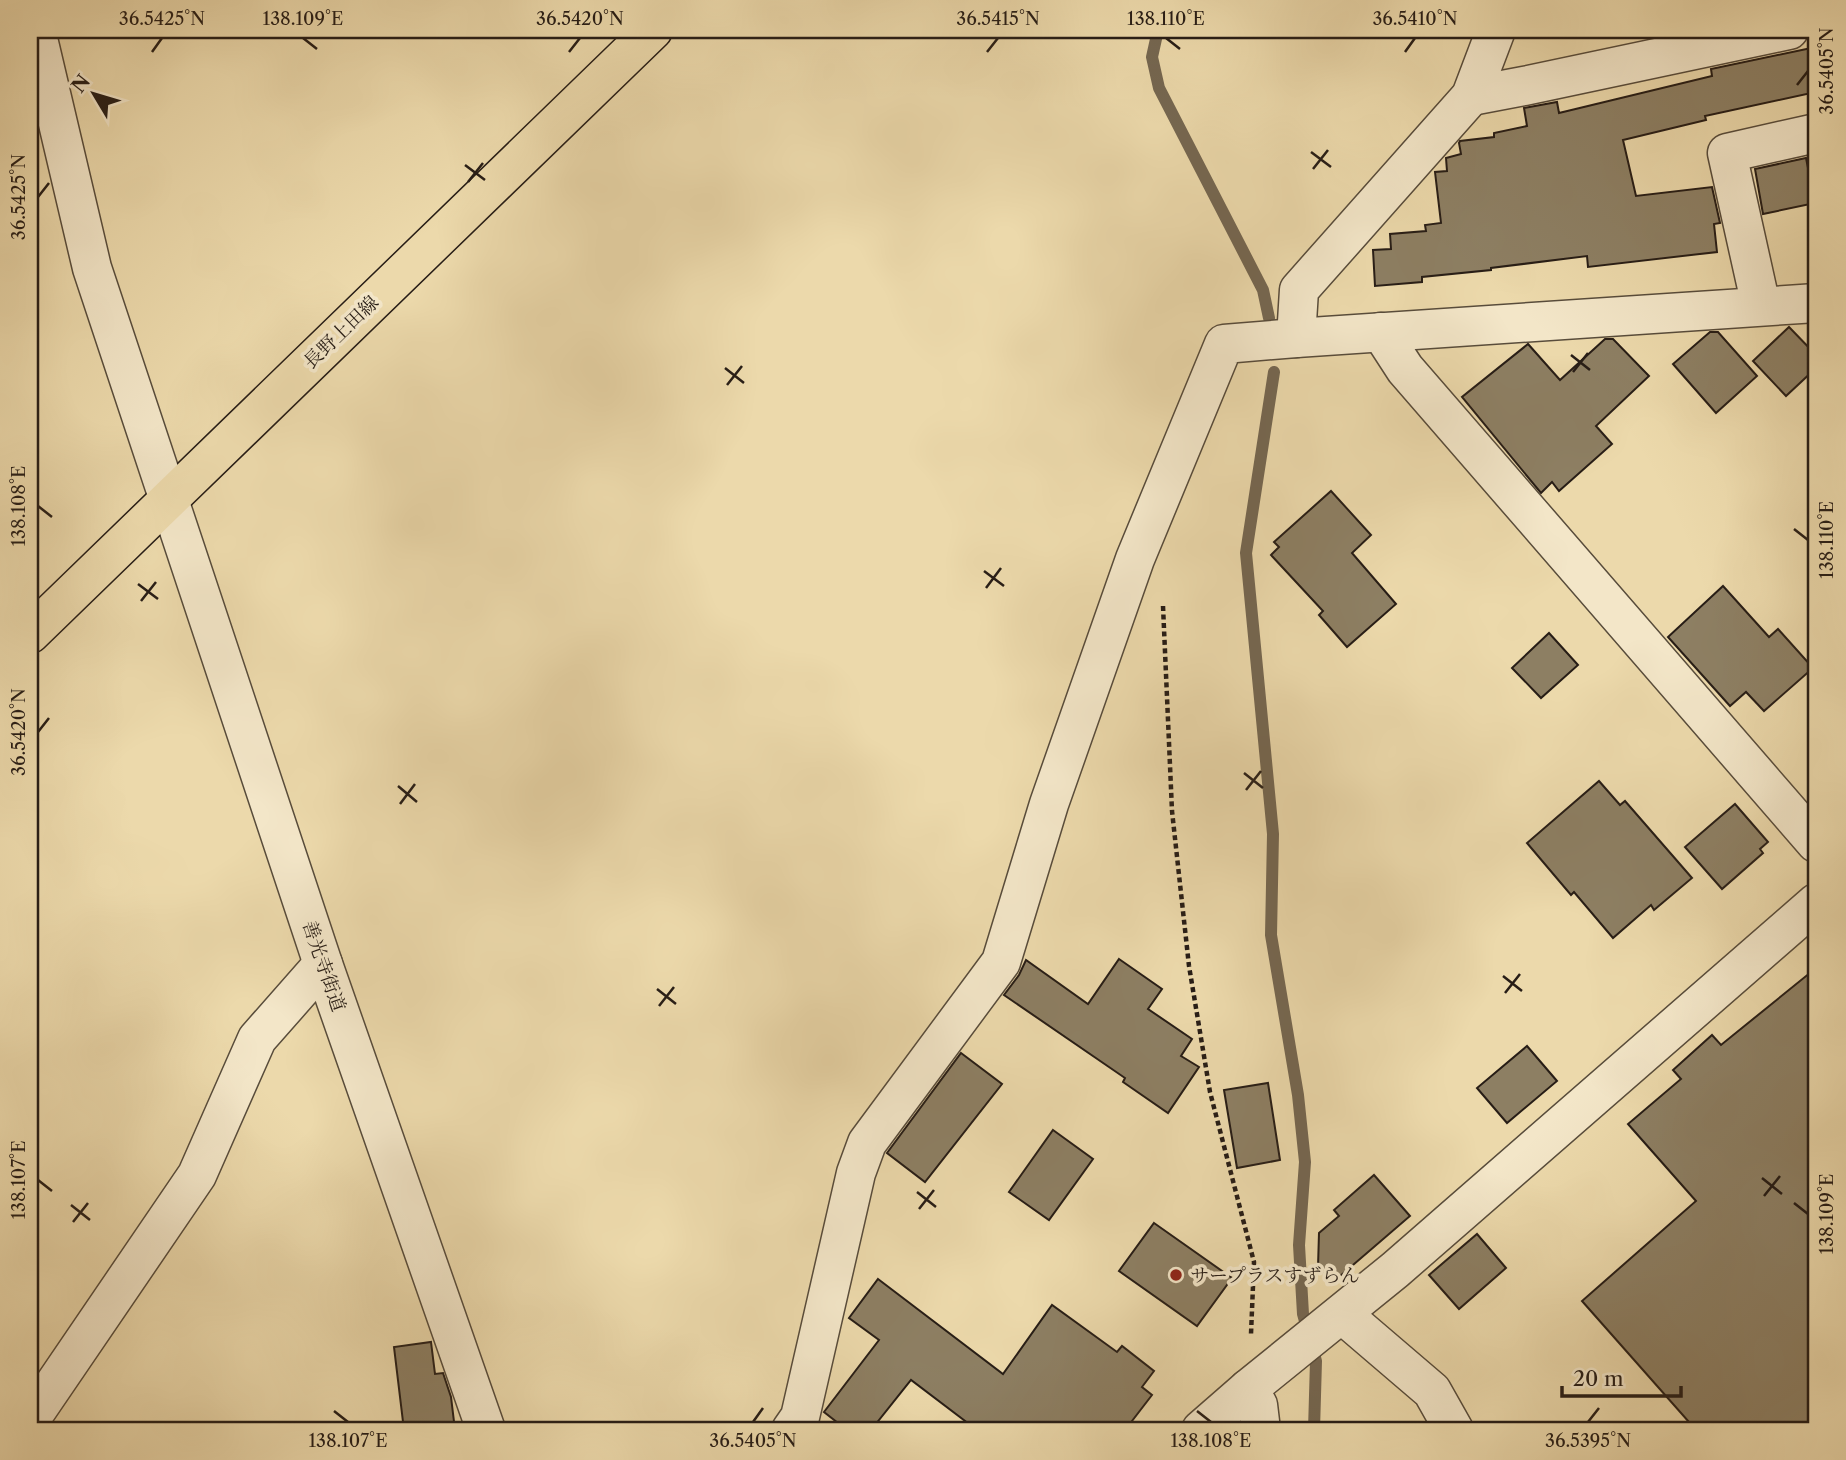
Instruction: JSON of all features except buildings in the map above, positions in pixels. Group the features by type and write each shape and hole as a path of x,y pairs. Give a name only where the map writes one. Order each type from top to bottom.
{"main road":[{"name":"長野上田線","path":"30,634 653,30"}],"street":[{"name":"善光寺街道","path":"36,30 92,268 323,964 486,1430"},
{"path":"1296,338 1299,290 1471,96 1496,30"},
{"path":"1471,96 1789,30"},
{"path":"1761,306 1727,153 1816,133"},
{"path":"802,1426 856,1173 867,1143 1001,962 1049,804 1135,559 1224,344 1816,303"},
{"path":"1381,332 1405,369 1816,843"},
{"path":"1201,1430 1319,1332 1816,903"},
{"path":"30,1420 197,1175 257,1040 323,964"},
{"path":"1319,1332 1432,1391 1454,1430"},
{"path":"1248,1389 1258,1405 1261,1430"}],"path":[{"path":"1162,596 1172,811 1189,966 1210,1092 1254,1262 1248,1389"}],"waterway":[{"path":"1158,30 1152,57 1159,88 1263,290 1269,318"},
{"path":"1274,372 1246,553 1273,834 1271,935 1298,1095 1305,1162 1299,1245 1303,1314 1316,1361 1314,1430"}],"place":[{"name":"サープラスすずらん","path":"1176,1275"}]}
